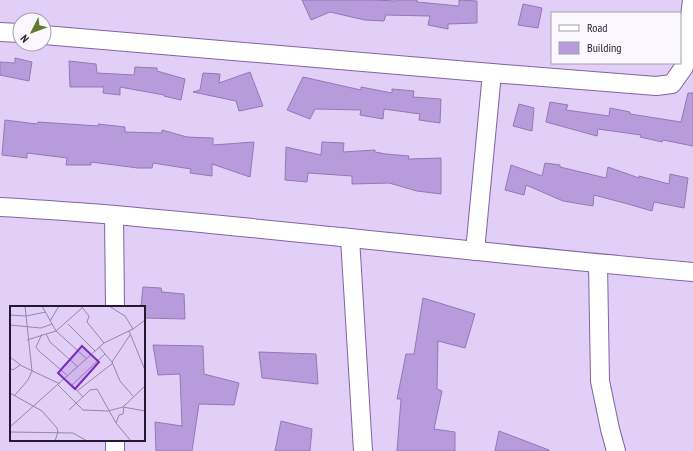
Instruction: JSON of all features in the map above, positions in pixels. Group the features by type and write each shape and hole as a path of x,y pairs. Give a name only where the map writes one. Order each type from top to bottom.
{"street":[{"path":"52,36 656,86 672,84 684,67 692,0"},
{"path":"0,32 12,33"},
{"path":"475,252 492,73"},
{"path":"0,207 114,215 475,252 693,272"},
{"path":"114,215 115,306"},
{"path":"350,238 364,451"},
{"path":"598,264 600,381 616,451"},
{"path":"115,441 116,451"}],"building":[{"path":"302,0 417,0 417,2 459,6 459,0 477,1 477,23 448,24 448,29 428,25 430,16 386,15 384,21 365,20 330,12 311,20"},
{"path":"523,4 542,8 538,28 518,25"},
{"path":"15,58 32,62 29,81 0,75 0,62 15,63"},
{"path":"69,61 96,64 97,73 134,75 135,67 157,68 157,71 185,79 181,100 164,95 120,87 120,95 103,93 104,87 70,87"},
{"path":"250,72 263,106 239,111 236,101 193,92 200,90 203,73 220,74 219,83"},
{"path":"303,77 361,90 361,87 392,93 392,89 414,91 413,97 441,99 440,123 419,120 420,114 384,109 383,119 360,115 361,110 315,109 310,119 287,110"},
{"path":"688,93 693,93 693,146 663,140 662,142 640,137 641,135 598,129 597,136 546,122 550,102 568,105 566,110 609,116 610,108 630,112 630,114 681,122"},
{"path":"519,104 534,108 532,131 513,126"},
{"path":"5,120 37,124 38,122 99,126 98,124 125,127 125,132 162,133 162,130 187,137 213,138 213,145 254,142 250,177 212,164 212,176 190,173 191,169 153,163 152,168 138,168 91,162 91,165 66,165 67,158 27,153 27,158 2,155"},
{"path":"322,142 344,143 343,152 375,150 375,152 386,154 409,156 408,159 441,158 441,194 417,191 389,183 352,184 352,176 308,173 307,182 285,180 286,147 321,155"},
{"path":"545,163 560,165 560,167 606,178 608,167 639,178 639,176 669,184 670,174 688,178 684,208 654,202 652,211 594,195 593,206 563,201 526,185 524,195 505,190 511,165 542,176"},
{"path":"143,287 161,288 162,292 184,294 185,319 145,318 145,306 141,306"},
{"path":"423,298 475,314 465,348 438,341 437,389 442,391 434,429 455,432 455,451 397,451 401,399 397,399 406,354 414,354"},
{"path":"153,345 203,346 204,374 239,383 234,405 199,404 192,451 156,451 155,422 182,426 180,374 158,375"},
{"path":"259,352 316,354 318,384 262,378"},
{"path":"281,421 312,429 310,451 275,451"},
{"path":"499,431 549,450 549,451 495,451"}]}
